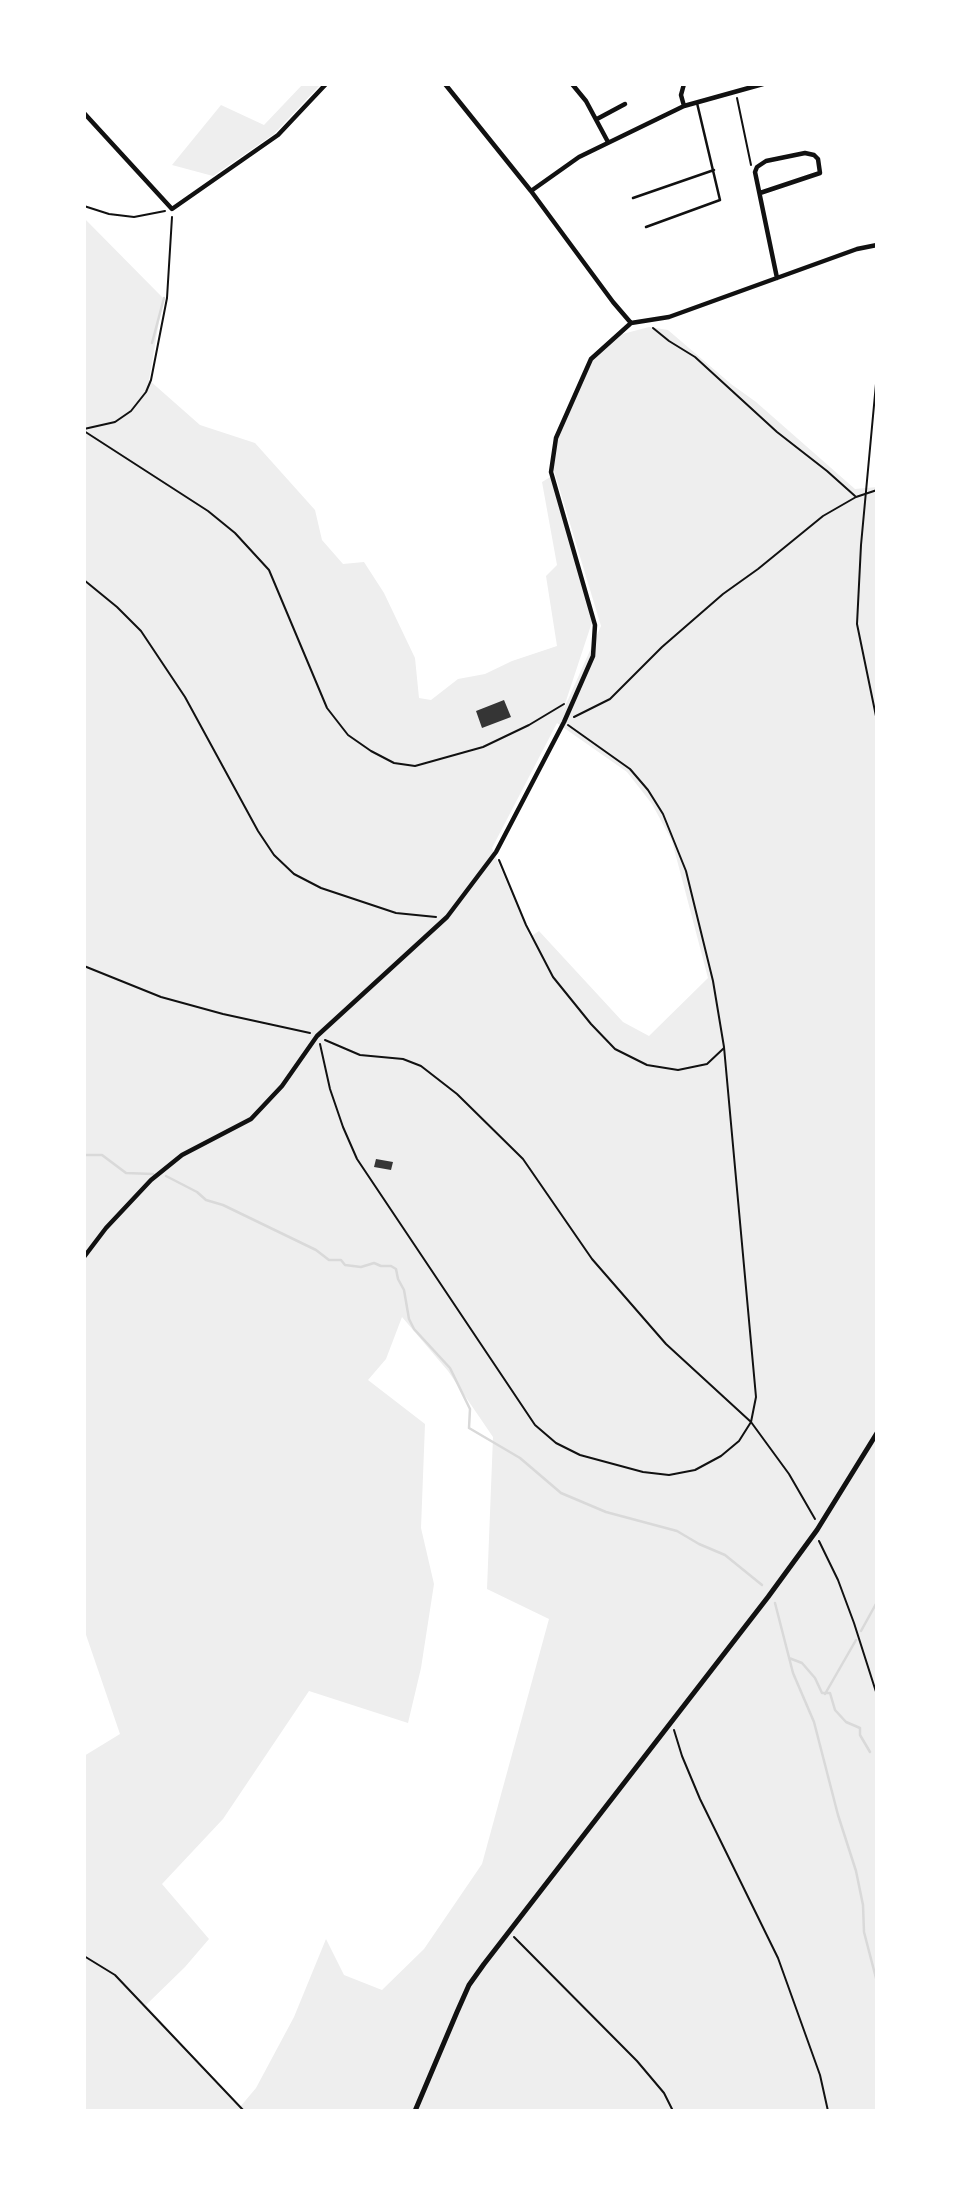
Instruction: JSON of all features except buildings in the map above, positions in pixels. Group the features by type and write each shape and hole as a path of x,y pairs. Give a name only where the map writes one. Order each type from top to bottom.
{"street":[{"path":"84,113 172,209 278,135 326,84"},
{"path":"445,84 632,323"},
{"path":"572,84 597,119 608,142"},
{"path":"684,84 681,95 684,106"},
{"path":"531,191 579,157 684,106 763,84"},
{"path":"597,119 625,104"},
{"path":"760,193 811,177 820,173 821,166 814,155 805,153 765,161 757,167 755,172 776,278"},
{"path":"84,1257 106,1228 151,1180 182,1155 251,1119 282,1086 317,1036 447,917 496,852 564,722 593,656 595,625 552,476 556,438 591,359 632,323 669,317 856,249 877,245"},
{"path":"415,2111 470,1985 508,1931 768,1597 817,1530 877,1433"}],"lane":[{"path":"646,228 720,200 697,103"},
{"path":"633,198 714,170"}],"path":[{"path":"736,90 755,172"},
{"path":"84,206 109,214 134,217 172,209 167,298 151,380 146,392 131,411 115,422 84,430"},
{"path":"647,322 669,341 695,357 776,432 856,497"},
{"path":"877,373 857,624 877,721"},
{"path":"84,430 208,511 235,533 269,570 327,708 348,735 371,751 394,763 415,766 483,747 529,725 576,695"},
{"path":"317,1036 324,1053 330,1088 342,1127 357,1159 535,1425 556,1443 580,1455 643,1472 669,1475 695,1470 721,1456 739,1441 751,1422 756,1397 724,1047 715,993 686,872 663,814 648,790 629,769 564,722 610,699 662,647 723,594 823,516 856,497 877,489"},
{"path":"84,580 141,631 184,697 258,831 274,855 294,874 321,888 396,912 426,918 447,917"},
{"path":"496,852 526,925 553,977 615,1049 647,1065 678,1070 707,1063 724,1047"},
{"path":"84,966 160,998 317,1036 360,1055 403,1059 421,1066 457,1094 523,1159 592,1259 666,1344 751,1422 815,1515 817,1538 838,1580 877,1695"},
{"path":"671,1722 700,1799 778,1958 820,2076 828,2111"},
{"path":"508,1931 637,2061 664,2093 673,2111"},
{"path":"84,1956 115,1975 244,2111"}],"shaded area":[{"path":"303,84 321,84 274,134 213,176 172,165 221,105 264,125"},
{"path":"84,218 163,298 149,380 200,425 255,443 315,510 322,540 343,564 364,562 384,593 415,658 419,698 431,700 458,679 485,674 512,661 557,646 546,576 557,565 542,482 552,476 594,616 562,713 601,626 552,464 556,438 591,359 615,336 649,327 668,330 756,402 855,489 877,487 877,2111 84,2111 84,1756 120,1734 84,1629","holes":["557,723 627,772 652,804 672,841 708,978 649,1036 623,1022 539,931 530,937 492,848","402,1317 448,1371 493,1437 487,1589 549,1619 482,1864 424,1949 382,1990 344,1975 326,1939 294,2017 256,2088 240,2107 146,2005 209,1939 162,1884 223,1819 309,1691 408,1723 421,1668 434,1584 421,1528 425,1424 368,1380 386,1359"]}],"waterway":[{"path":"152,343 164,298"},
{"path":"84,1155 102,1155 126,1173 153,1174"},
{"path":"166,1176 197,1192 206,1200 223,1205 316,1250 329,1260 341,1260 345,1265 361,1267 374,1263 396,1269 404,1290 409,1319 414,1329 450,1368 470,1409 469,1428 520,1458 561,1493 606,1512 677,1531 725,1555 762,1585"},
{"path":"861,1631 877,1602"},
{"path":"775,1603 793,1673 814,1722 838,1815 856,1871 863,1905 864,1932 877,1982"},
{"path":"825,1694 856,1640"},
{"path":"789,1658 802,1663 815,1678 822,1693 830,1693 835,1710 846,1722 860,1728 860,1735 870,1752"}]}
